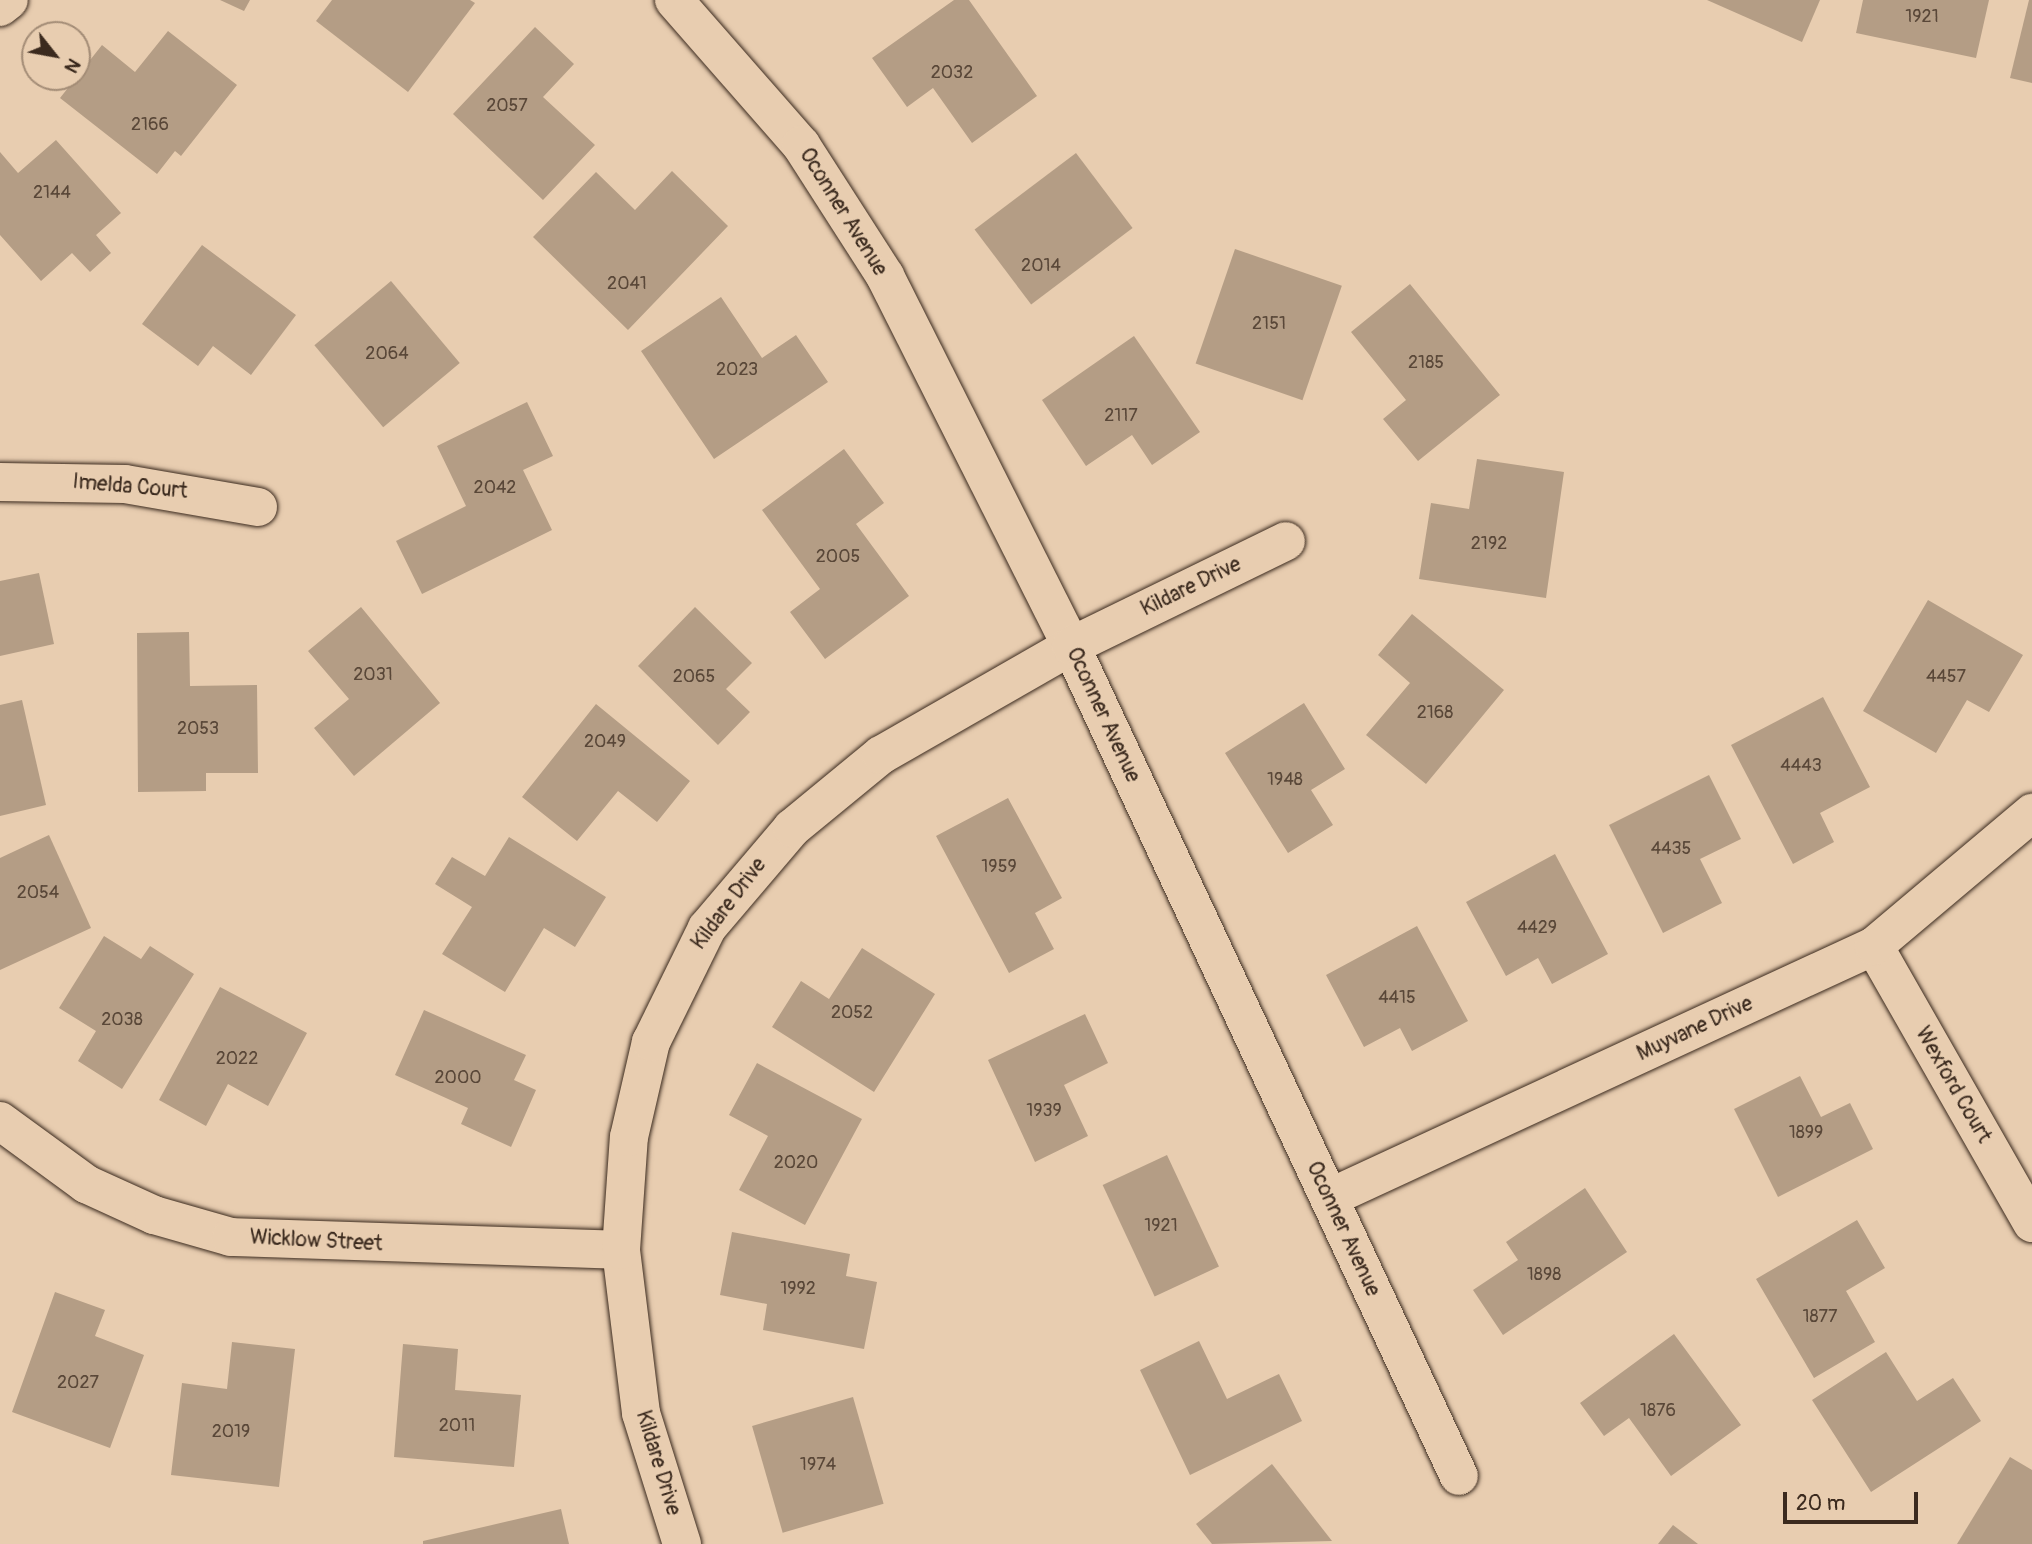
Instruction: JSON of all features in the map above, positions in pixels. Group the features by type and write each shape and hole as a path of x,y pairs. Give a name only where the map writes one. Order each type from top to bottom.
{"street":[{"path":"0,7 9,0"},
{"name":"Oconner Avenue","path":"674,0 802,145 885,276 1071,646 1459,1475"},
{"name":"Imelda Court","path":"0,482 135,485 258,507"},
{"name":"Kildare Drive","path":"682,1544 641,1413 621,1250 629,1136 651,1042 688,960 727,901 792,828 881,755 1071,646 1286,541"},
{"name":"Muyvane Drive","path":"1329,1198 1874,946 2032,813"},
{"name":"Wexford Court","path":"1874,946 2032,1223"},
{"name":"Wicklow Street","path":"0,1121 86,1184 154,1215 231,1237 621,1250"}],"building":[{"path":"220,0 250,0 244,11"},
{"path":"332,0 470,0 475,3 408,92 316,21"},
{"path":"954,0 969,0 1037,96 972,143 933,88 907,107 872,58"},
{"path":"1707,0 1820,0 1802,42"},
{"path":"1863,0 1989,0 1976,58 1856,33"},
{"path":"2029,0 2032,0 2032,83 2010,78"},
{"path":"535,27 574,64 543,97 595,145 543,200 453,114"},
{"path":"168,31 237,85 181,156 175,151 157,174 60,98 66,91 91,91 91,59 102,45 135,72"},
{"path":"56,140 121,213 96,235 111,253 90,272 72,253 41,281 0,235 0,152 18,173"},
{"path":"1076,153 1133,228 1031,305 975,229"},
{"path":"672,171 728,226 628,330 533,237 596,172 635,210"},
{"path":"202,245 296,315 251,375 213,346 198,366 142,324"},
{"path":"1235,249 1342,286 1302,400 1196,363"},
{"path":"391,281 460,363 383,427 314,345"},
{"path":"1410,284 1500,395 1418,461 1383,419 1406,400 1351,332"},
{"path":"721,297 762,358 796,335 828,382 714,459 641,351"},
{"path":"1134,336 1200,432 1152,465 1132,435 1086,466 1042,400"},
{"path":"527,402 553,456 523,470 552,530 422,594 396,541 466,506 437,446"},
{"path":"844,449 884,503 856,524 909,596 825,659 790,612 820,589 762,510"},
{"path":"1477,459 1564,472 1546,598 1419,579 1431,503 1469,509"},
{"path":"39,573 54,644 0,656 0,581"},
{"path":"1928,600 2023,655 1989,712 1967,700 1936,753 1863,711"},
{"path":"361,607 440,703 354,776 314,728 349,699 308,651"},
{"path":"695,607 752,663 726,689 750,712 718,745 638,666"},
{"path":"1412,614 1504,690 1426,784 1366,735 1410,683 1378,655"},
{"path":"189,632 190,686 257,685 258,773 206,773 206,791 138,792 137,633"},
{"path":"1823,697 1870,787 1820,813 1834,842 1793,864 1731,745"},
{"path":"22,700 46,805 0,816 0,705"},
{"path":"1304,703 1345,769 1311,790 1333,825 1288,853 1225,753"},
{"path":"596,704 690,781 657,822 618,791 577,841 522,797"},
{"path":"1709,775 1741,839 1700,859 1722,903 1663,933 1609,825"},
{"path":"1008,798 1062,898 1035,913 1054,949 1009,973 936,836"},
{"path":"49,835 91,928 0,970 0,858"},
{"path":"509,837 606,897 575,947 544,928 505,992 442,954 472,907 435,884 452,857 485,876"},
{"path":"1555,854 1608,954 1552,984 1538,958 1506,976 1466,902"},
{"path":"1417,926 1468,1021 1412,1051 1400,1028 1364,1047 1326,975"},
{"path":"104,936 141,959 150,946 194,974 122,1089 78,1061 96,1031 59,1008"},
{"path":"862,948 935,994 874,1092 772,1027 801,981 829,999"},
{"path":"220,987 307,1033 268,1106 228,1084 206,1126 159,1100"},
{"path":"424,1010 526,1055 514,1080 536,1090 511,1147 461,1124 468,1108 395,1075"},
{"path":"1085,1014 1108,1063 1064,1085 1088,1136 1035,1162 988,1060"},
{"path":"757,1063 862,1119 805,1225 739,1190 768,1136 729,1115"},
{"path":"1800,1076 1821,1117 1850,1103 1873,1149 1778,1197 1734,1109"},
{"path":"1167,1155 1219,1266 1155,1296 1103,1185"},
{"path":"1585,1188 1627,1252 1503,1335 1473,1290 1518,1260 1506,1242"},
{"path":"1857,1220 1885,1268 1846,1291 1875,1342 1814,1378 1756,1279"},
{"path":"732,1232 850,1254 846,1276 877,1282 864,1349 763,1330 767,1304 720,1295"},
{"path":"55,1292 105,1310 95,1336 144,1355 110,1448 12,1412"},
{"path":"1674,1334 1741,1425 1671,1476 1629,1418 1604,1436 1580,1403"},
{"path":"1199,1341 1227,1399 1279,1374 1302,1421 1190,1475 1140,1370"},
{"path":"232,1342 295,1349 279,1487 171,1475 182,1383 227,1389"},
{"path":"403,1344 458,1349 455,1390 521,1395 514,1467 394,1457"},
{"path":"1886,1352 1917,1401 1953,1378 1981,1421 1871,1492 1812,1400"},
{"path":"853,1397 884,1504 783,1533 752,1426"},
{"path":"2010,1457 2032,1470 2032,1544 1957,1544"},
{"path":"1272,1464 1332,1541 1212,1544 1196,1524"},
{"path":"561,1509 569,1544 423,1544 423,1541"},
{"path":"1673,1525 1698,1544 1658,1544"}]}
